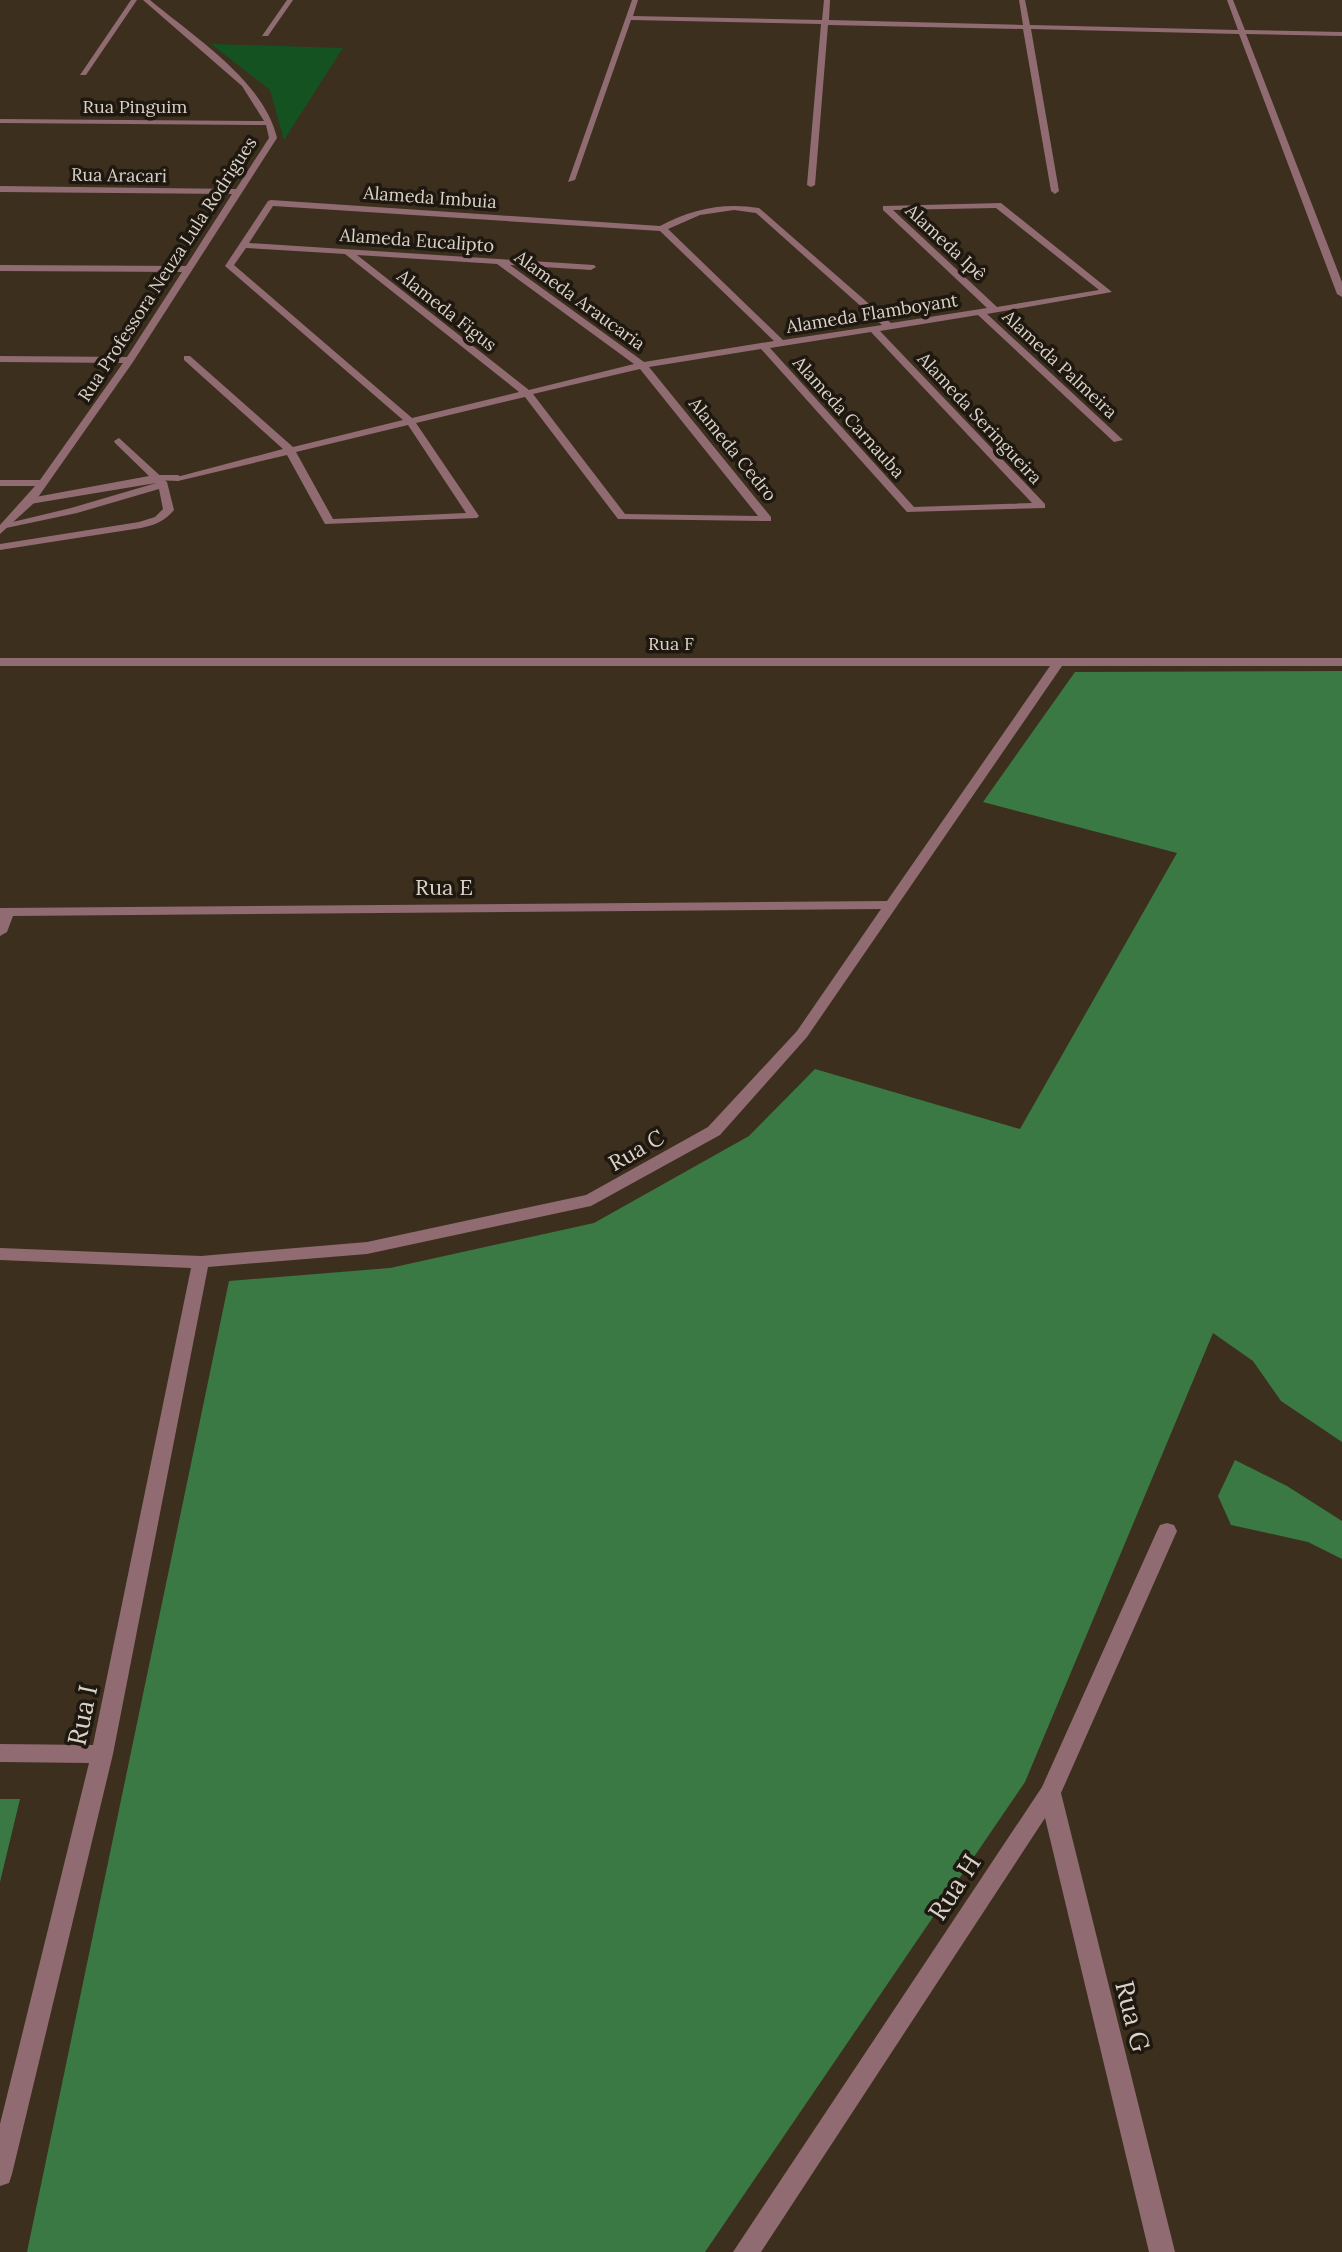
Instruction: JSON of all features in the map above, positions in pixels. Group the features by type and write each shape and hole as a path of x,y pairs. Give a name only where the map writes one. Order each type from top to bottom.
{"street":[{"path":"83,73 134,0"},
{"name":"Rua Professora Neuza Lula Rodrigues","path":"3,528 30,501 130,360 273,138 270,123 245,84 146,0"},
{"path":"265,34 290,0"},
{"path":"571,180 635,0"},
{"path":"811,185 827,0"},
{"path":"1022,0 1055,191"},
{"path":"1230,0 1342,294"},
{"path":"629,18 1342,34"},
{"name":"Rua Pinguim","path":"0,121 270,123"},
{"name":"Rua Aracari","path":"0,189 237,192"},
{"name":"Alameda Imbuia","path":"410,421 229,266 271,203 662,229"},
{"name":"Alameda Flamboyant","path":"160,481 642,365 1107,292 998,205"},
{"name":"Alameda Ipê","path":"995,310 886,208 998,205"},
{"path":"781,343 662,229 678,218 714,209 741,207 759,211 889,326"},
{"name":"Alameda Eucalipto","path":"242,245 591,267"},
{"name":"Alameda Figus","path":"348,252 527,393 622,517"},
{"name":"Alameda Araucaria","path":"499,261 642,365"},
{"path":"0,268 190,269"},
{"name":"Alameda Palmeira","path":"980,312 1118,440"},
{"name":"Alameda Seringueira","path":"873,329 1041,506 911,510"},
{"name":"Alameda Carnauba","path":"763,346 911,510"},
{"path":"187,358 290,450 329,522 473,516 410,421"},
{"path":"0,359 130,360"},
{"name":"Alameda Cedro","path":"622,517 767,519 642,365"},
{"path":"0,547 141,525 159,519 169,510 160,481 119,441"},
{"path":"30,501 160,481"},
{"path":"3,528 73,511 160,481"},
{"path":"0,483 41,483"},
{"name":"Rua C","path":"0,1254 201,1262 367,1248 591,1200 714,1131 802,1034 1059,661"},
{"name":"Rua F","path":"0,662 1342,662"},
{"name":"Rua E","path":"4,912 888,905"},
{"path":"0,932 4,912"},
{"name":"Rua I","path":"0,2174 102,1754 201,1262"},
{"name":"Rua H","path":"746,2252 1050,1793 1167,1531"},
{"path":"0,1753 102,1754"},
{"name":"Rua G","path":"1050,1793 1162,2252"}],"green space":[{"path":"211,44 343,48 284,140 270,90"},
{"path":"1342,671 1342,1442 1281,1401 1253,1361 1213,1333 1025,1782 705,2252 27,2252 229,1281 390,1268 594,1223 749,1136 815,1069 1020,1129 1177,853 983,802 1075,672"},
{"path":"1235,1460 1287,1486 1342,1521 1342,1559 1308,1542 1231,1525 1218,1496"},
{"path":"0,1799 20,1799 0,1882"}]}
